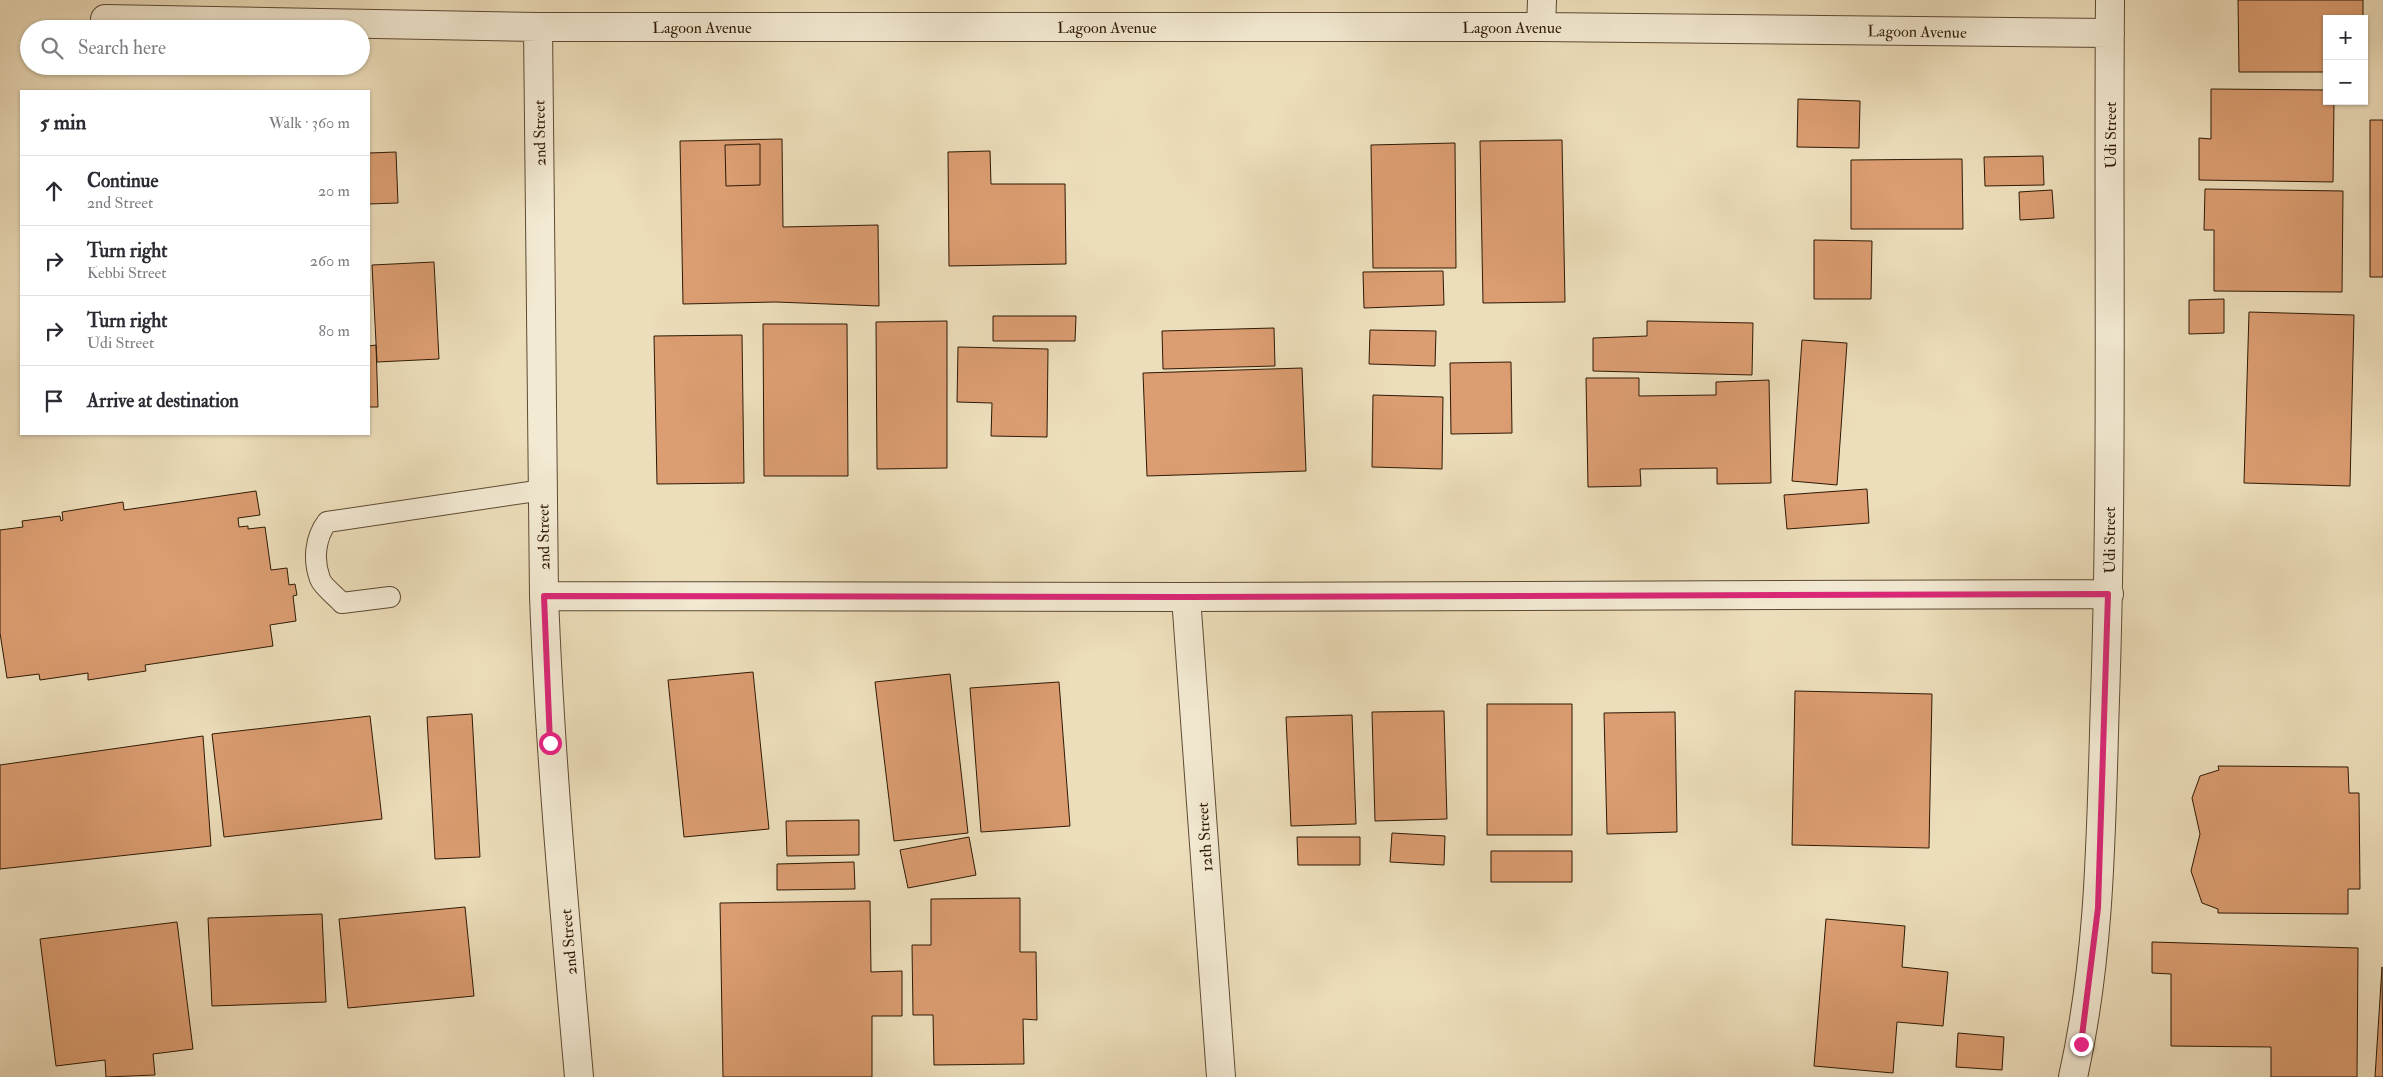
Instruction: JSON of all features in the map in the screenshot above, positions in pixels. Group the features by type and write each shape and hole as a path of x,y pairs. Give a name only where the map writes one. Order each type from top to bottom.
{"street":[{"path":"1541,27 1542,0"},
{"name":"Udi Street","path":"2073,1077 2081,1044 2098,908 2108,594 2110,0"},
{"name":"Lagoon Avenue","path":"105,19 159,20"},
{"name":"Lagoon Avenue","path":"370,24 538,27 1541,27 2110,33"},
{"name":"2nd Street","path":"538,27 544,596 550,743 579,1077"},
{"path":"544,596 1186,597 2108,594"},
{"name":"12th Street","path":"1186,597 1221,1077"}],"lane":[{"path":"390,597 342,603 320,580 316,548 318,533 327,522 543,490"}],"building":[{"path":"2238,0 2363,0 2363,15 2323,15 2323,72 2239,72"},
{"path":"2211,89 2323,90 2323,105 2334,105 2333,182 2199,180 2199,138 2211,139"},
{"path":"1798,99 1860,101 1859,148 1797,147"},
{"path":"2370,120 2383,120 2383,277 2370,277"},
{"path":"782,139 783,227 878,225 879,306 776,302 683,304 680,141"},
{"path":"1562,140 1565,302 1483,303 1480,141"},
{"path":"1455,143 1456,268 1373,268 1371,145"},
{"path":"760,144 760,185 726,186 725,145"},
{"path":"990,151 991,184 1065,184 1066,264 949,266 948,152"},
{"path":"396,152 398,203 370,204 370,153"},
{"path":"2043,156 2044,185 1985,186 1984,157"},
{"path":"1962,159 1963,229 1851,229 1851,160"},
{"path":"2205,189 2343,191 2342,292 2214,291 2214,230 2204,230"},
{"path":"2052,190 2054,218 2020,220 2019,192"},
{"path":"1814,240 1872,241 1871,299 1814,299"},
{"path":"434,262 439,359 377,362 372,265"},
{"path":"1443,271 1444,305 1364,308 1363,272"},
{"path":"2224,299 2224,333 2189,334 2189,300"},
{"path":"2249,312 2354,315 2350,486 2244,483"},
{"path":"993,316 1076,316 1075,341 993,341"},
{"path":"947,321 947,468 877,469 876,322"},
{"path":"1647,321 1753,323 1752,375 1593,371 1593,338 1647,336"},
{"path":"763,324 847,324 848,476 764,476"},
{"path":"1274,328 1275,366 1163,369 1162,331"},
{"path":"1370,330 1436,331 1435,366 1369,364"},
{"path":"742,335 744,483 657,484 654,336"},
{"path":"1802,340 1847,343 1837,485 1792,481"},
{"path":"376,345 378,407 370,407 370,346"},
{"path":"958,347 1048,349 1047,437 991,436 992,403 957,402"},
{"path":"1511,362 1512,433 1451,434 1450,363"},
{"path":"1302,368 1306,471 1147,476 1143,373"},
{"path":"1586,378 1639,378 1639,396 1716,395 1716,382 1769,380 1771,483 1717,484 1717,468 1640,469 1641,486 1588,487"},
{"path":"1373,395 1443,397 1442,469 1372,467"},
{"path":"1867,489 1869,523 1787,529 1784,495"},
{"path":"256,491 260,515 238,518 239,527 248,526 248,529 265,527 271,570 287,568 289,585 295,584 297,595 293,596 296,621 270,625 273,646 145,665 146,671 88,680 88,673 40,680 39,674 7,678 0,633 0,530 23,527 22,521 60,516 61,521 63,520 62,512 123,502 124,510"},
{"path":"753,672 769,829 684,837 668,680"},
{"path":"950,674 968,833 894,841 875,682"},
{"path":"1059,682 1070,826 981,832 970,688"},
{"path":"1795,691 1932,694 1929,848 1792,845"},
{"path":"1487,704 1572,704 1572,835 1487,835"},
{"path":"1444,711 1447,819 1375,821 1372,712"},
{"path":"1675,712 1677,832 1607,834 1604,713"},
{"path":"472,714 480,857 435,859 427,717"},
{"path":"1352,715 1356,824 1291,826 1286,717"},
{"path":"370,716 382,819 224,837 212,734"},
{"path":"203,736 211,846 0,869 0,765"},
{"path":"2218,766 2348,767 2349,793 2359,793 2360,889 2348,889 2348,914 2218,913 2218,909 2202,903 2191,871 2200,834 2192,798 2200,776 2219,770"},
{"path":"859,820 859,855 787,856 786,821"},
{"path":"1392,833 1445,836 1444,865 1390,862"},
{"path":"969,837 976,875 908,888 900,850"},
{"path":"1297,837 1360,837 1360,865 1298,865"},
{"path":"1491,851 1572,851 1572,882 1491,882"},
{"path":"854,862 855,889 777,890 777,864"},
{"path":"1020,898 1020,952 1036,952 1037,1020 1023,1019 1024,1064 934,1065 933,1015 913,1015 912,945 931,945 931,899"},
{"path":"870,901 871,972 902,971 902,1016 872,1016 872,1077 723,1077 720,903"},
{"path":"465,907 474,996 348,1008 339,919"},
{"path":"322,914 326,1002 212,1006 208,918"},
{"path":"1826,919 1905,926 1902,967 1948,972 1943,1026 1897,1022 1893,1073 1814,1066"},
{"path":"177,922 193,1049 153,1054 155,1075 106,1077 105,1060 56,1066 40,939"},
{"path":"2152,942 2358,948 2357,1077 2271,1077 2271,1047 2171,1046 2171,974 2152,973"},
{"path":"2382,967 2383,1077 2375,1077"},
{"path":"1958,1033 2004,1037 2002,1070 1956,1067"}],"route":[{"path":"550,743 544,596 1186,597 2108,594 2098,908 2081,1044"}]}
